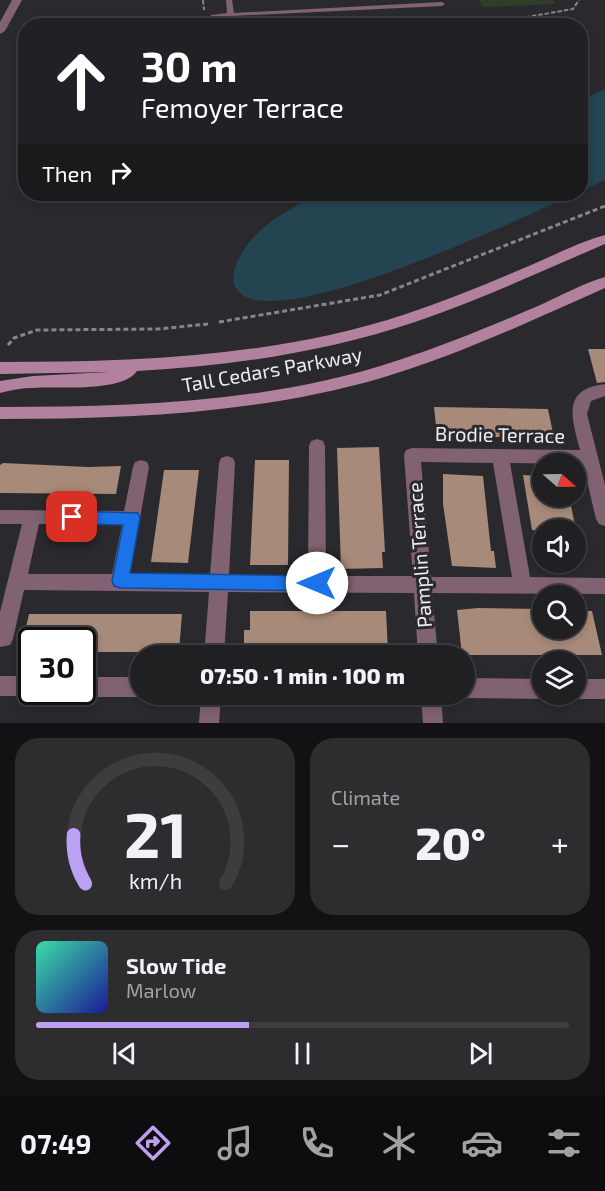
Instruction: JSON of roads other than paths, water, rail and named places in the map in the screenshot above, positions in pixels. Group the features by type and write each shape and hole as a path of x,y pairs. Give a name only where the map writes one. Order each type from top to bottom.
{"main road":[{"name":"Tall Cedars Parkway","path":"0,368 135,367 239,357 383,326 431,310 605,239"},
{"name":"Tall Cedars Parkway","path":"0,413 76,414 156,410 317,387 376,373 427,356 539,313 605,282"},
{"path":"0,387 32,380 110,379 135,367"}],"street":[{"path":"0,31 17,0"},
{"path":"605,390 596,391 584,397 579,408 588,457 605,519"},
{"path":"317,446 317,583"},
{"name":"Brodie Terrace","path":"412,455 588,457"},
{"name":"Pamplin Terrace","path":"412,455 427,645"},
{"path":"500,455 522,585"},
{"path":"215,645 227,463"},
{"path":"120,581 141,467"},
{"path":"0,517 132,518"},
{"path":"3,639 32,517"},
{"path":"17,582 605,586"},
{"path":"0,686 18,687"},
{"path":"96,687 130,687"},
{"path":"475,688 532,688"},
{"path":"586,689 605,689"},
{"path":"209,723 210,705"},
{"path":"432,705 434,723"}],"lane":[{"path":"229,0 231,15"},
{"path":"213,16 442,4"}],"water":[{"path":"605,89 605,180 588,188 588,98"},
{"path":"306,201 560,201 402,268 348,286 300,298 261,301 238,291 233,279 234,271 246,246 264,227"}]}
